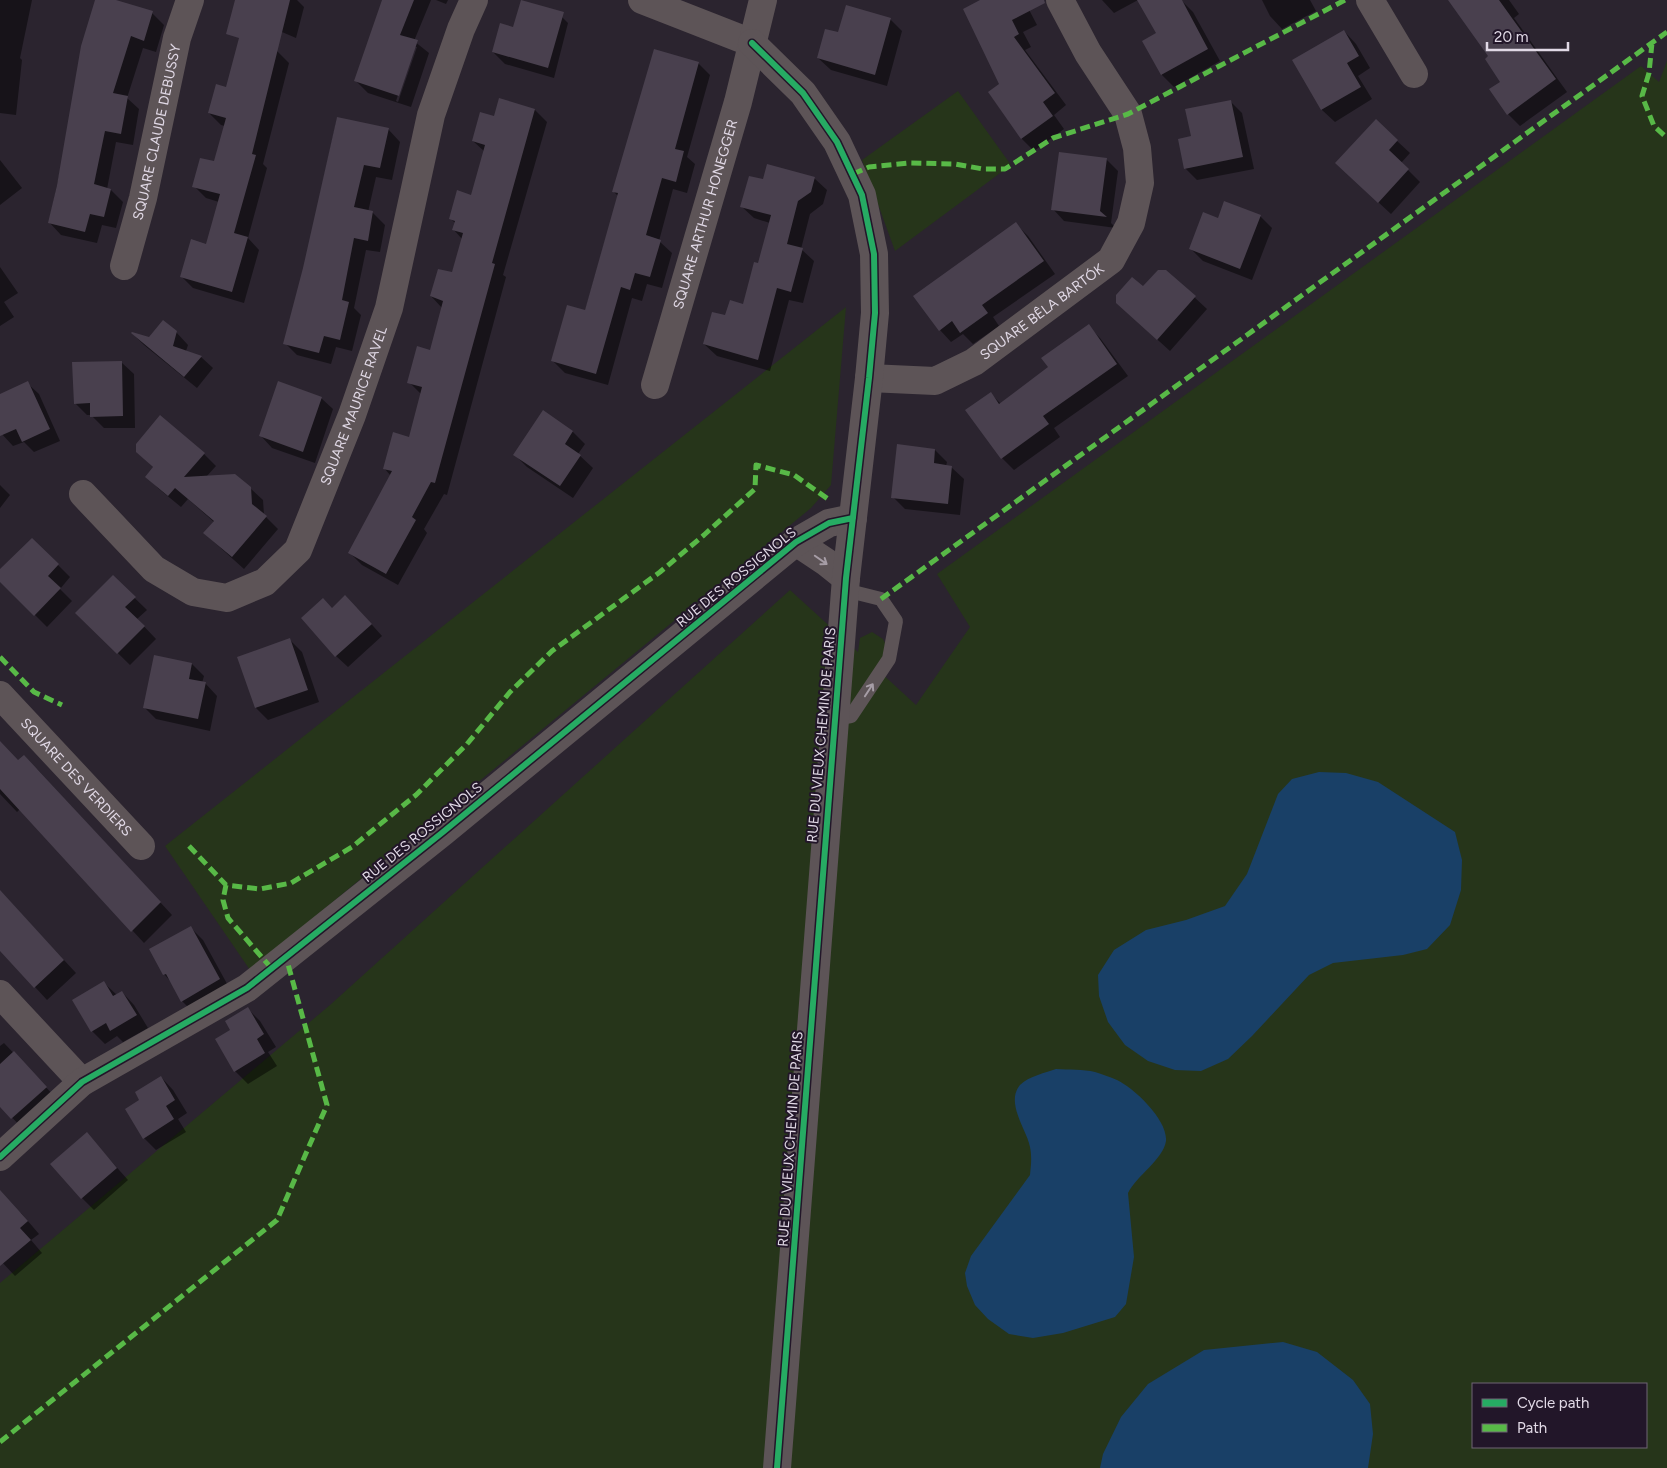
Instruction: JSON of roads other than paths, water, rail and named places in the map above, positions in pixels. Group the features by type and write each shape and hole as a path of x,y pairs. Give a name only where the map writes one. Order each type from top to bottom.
{"street":[{"name":"SQUARE CLAUDE DEBUSSY","path":"124,266 143,198 177,38 190,0"},
{"name":"SQUARE MAURICE RAVEL","path":"83,494 154,569 193,592 227,598 265,582 298,550 352,415 388,308 431,115 461,29 474,0"},
{"path":"642,0 752,43"},
{"name":"SQUARE ARTHUR HONEGGER","path":"655,385 738,102 763,0"},
{"name":"SQUARE BÊLA BARTÓK","path":"870,378 935,381 974,362 1111,260 1131,223 1140,183 1137,148 1128,114 1088,53 1060,0"},
{"path":"1370,0 1414,74"},
{"name":"RUE DU VIEUX CHEMIN DE PARIS","path":"752,43 803,93 837,142 862,195 874,254 875,313 870,378 845,584 777,1468"},
{"name":"RUE DES ROSSIGNOLS","path":"0,1157 82,1082 247,988 443,832 796,542 830,523 852,518"},
{"name":"RUE DES ROSSIGNOLS","path":"796,542 826,562 845,584"},
{"name":"SQUARE DES VERDIERS","path":"4,708 141,846"},
{"path":"0,994 82,1082"}],"lane":[{"path":"834,718 851,716 889,658 896,621 881,599 845,584"}],"water":[{"path":"1319,772 1346,773 1378,782 1455,832 1462,860 1461,890 1450,925 1427,949 1403,955 1333,963 1309,975 1228,1059 1201,1071 1175,1070 1148,1061 1125,1045 1108,1022 1099,996 1098,975 1114,950 1146,930 1186,920 1225,906 1247,874 1278,794 1292,779"},
{"path":"1056,1069 1095,1072 1124,1084 1141,1097 1156,1115 1162,1124 1166,1141 1160,1155 1128,1193 1134,1257 1126,1304 1115,1317 1063,1333 1033,1338 1009,1334 988,1319 975,1305 967,1286 965,1273 971,1256 1030,1175 1030,1147 1018,1116 1015,1100 1016,1092 1023,1082"},
{"path":"1283,1342 1317,1352 1353,1380 1370,1404 1373,1434 1368,1468 1100,1468 1103,1454 1121,1417 1148,1384 1204,1350"}]}
